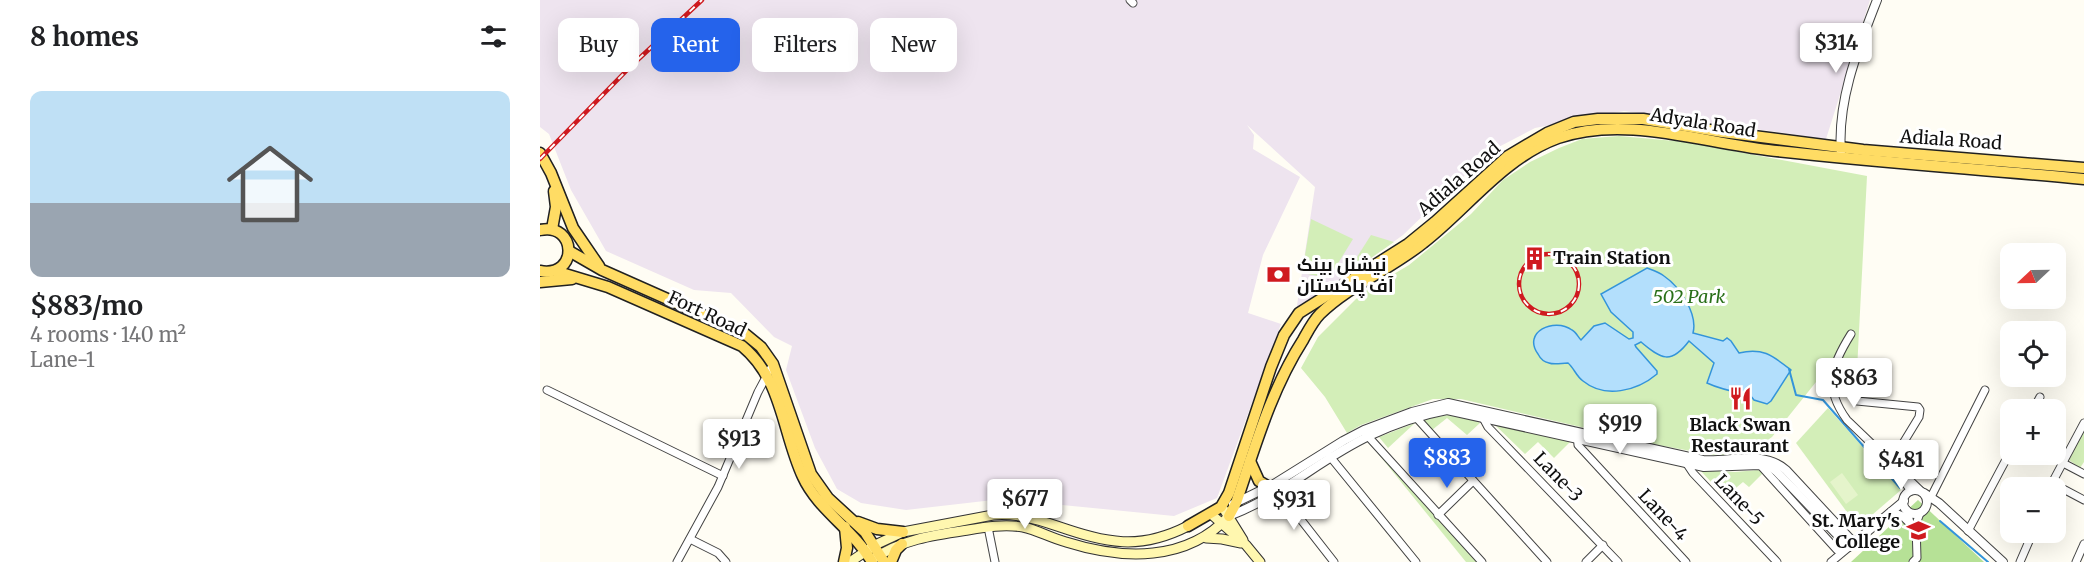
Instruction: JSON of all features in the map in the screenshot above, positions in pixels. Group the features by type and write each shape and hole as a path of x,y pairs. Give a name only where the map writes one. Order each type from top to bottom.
{"main road":[{"name":"Adiala Road","path":"1221,507 1229,494 1270,367 1284,335 1299,313 1414,240 1508,156 1547,133 1574,122 1598,119 1643,119 1841,152 2084,168"},
{"name":"Adyala Road","path":"1250,461 1279,381 1321,313 1423,243 1503,171 1524,156 1557,138 1602,129 1634,129 1719,143 1841,152 1970,170 2084,179"},
{"path":"540,153 551,173 573,228 603,270"},
{"path":"545,275 565,263 569,251 566,239 557,231 546,229 556,207 551,173"},
{"name":"Fort Road","path":"569,251 603,270 744,333 761,347 773,364 811,474 874,557"},
{"path":"545,275 590,280"},
{"name":"Fort Road","path":"545,275 590,280 742,346 767,374 802,477 811,491 849,523"},
{"path":"1250,461 1259,481 1274,488"},
{"path":"843,562 848,548 849,523 903,538 1003,525 1025,527 1076,545 1113,554 1138,556 1166,554 1191,547 1206,538 1226,520 1236,503 1250,461"},
{"path":"850,562 874,557 903,538 932,525 1006,514 1029,517 1108,541 1123,543 1163,538 1221,507 1226,520 1260,562"},
{"path":"1211,514 1226,520"},
{"path":"891,562 903,538"},
{"path":"1206,538 1246,545"}],"street":[{"path":"1841,152 1849,76 1877,0"},
{"path":"1851,334 1834,367 1833,395 1838,407 1847,420 1898,471 2003,562"},
{"path":"677,562 723,476 773,364"},
{"path":"547,390 723,476"},
{"path":"1913,562 1917,558 1916,533 1921,512 1927,502 1925,494 1985,390"},
{"path":"1857,401 1918,407 1920,410 1919,417 1891,464"},
{"path":"1226,520 1251,507 1274,488 1366,433 1413,415 1447,410 1482,414 1719,468 1757,461 1776,471 1852,545"},
{"name":"Lane-3","path":"1482,414 1488,427 1618,562"},
{"path":"1413,415 1547,562"},
{"path":"2066,457 2084,423"},
{"path":"1366,433 1482,562"},
{"name":"Lane-4","path":"1577,435 1578,445 1686,562"},
{"path":"1329,455 1416,562"},
{"name":"Lane-5","path":"1685,460 1777,562"},
{"path":"1757,461 1837,550"},
{"path":"2066,464 2083,472"},
{"path":"1968,531 2003,465"},
{"path":"2062,465 2052,483 2084,500"},
{"path":"1898,471 1911,491 1925,494"},
{"path":"1438,515 1473,482"},
{"path":"1221,507 1274,488"},
{"path":"1274,488 1334,562"},
{"path":"1911,491 1906,495 1906,506 1916,533"},
{"path":"1906,506 1913,513 1938,511 1948,513"},
{"path":"1831,562 1891,512 1906,506"},
{"path":"1891,512 1904,517 1911,524"},
{"path":"988,527 995,562"},
{"path":"690,539 718,553 726,562"},
{"path":"2019,562 2028,543"},
{"path":"2080,558 2084,544"},
{"path":"1586,562 1603,545"}],"shaded area":[{"path":"540,0 1870,0 1826,139 1624,111 1535,128 1489,152 1403,235 1296,312 1315,187 1247,125 1254,135 1253,149 1300,177 1263,255 1248,313 1281,324 1217,498 1174,516 1002,499 906,510 861,503 837,489 815,448 786,370 792,346 774,337 731,293 694,290 606,251 571,190 549,134 540,127"}],"green space":[{"name":"502 Park","path":"1619,136 1686,142 1867,176 1857,370 1820,377 1772,437 1749,453 1718,456 1658,445 1461,399 1433,399 1361,425 1347,433 1325,397 1301,368 1318,337 1362,293 1409,265 1471,214 1503,180 1530,162 1582,139"},
{"path":"1311,219 1353,239 1329,278 1302,273"},
{"path":"1371,235 1394,242 1345,276"},
{"path":"1828,408 1901,490 1858,527 1796,443"},
{"path":"1448,415 1480,423 1467,435 1447,418 1432,430 1422,420"},
{"path":"1415,423 1388,448 1379,437"},
{"path":"1493,423 1570,442 1554,458 1538,442 1525,454"},
{"path":"2084,431 2084,462 2080,468 2069,460"},
{"path":"1367,440 1369,440 1478,562 1466,562"},
{"path":"1700,470 1735,472 1758,470 1763,473 1749,487 1743,482 1725,497"},
{"path":"1842,473 1858,495 1846,504 1830,482"},
{"name":"St. Mary's College","path":"1918,500 1984,562 1851,562"}],"water":[{"path":"1647,268 1664,276 1682,294 1693,318 1693,333 1723,341 1727,338 1739,353 1761,352 1791,370 1771,401 1767,404 1754,400 1750,395 1707,383 1714,363 1689,341 1677,354 1666,357 1654,352 1641,342 1635,345 1657,371 1657,374 1640,385 1621,391 1592,387 1581,379 1568,363 1551,364 1540,357 1534,346 1534,339 1537,333 1549,326 1565,326 1581,340 1594,326 1605,323 1629,339 1633,338 1633,332 1611,312 1601,294"}],"waterway":[{"path":"1789,369 1796,395 1823,400 1900,488"},
{"path":"1940,521 1988,562"}],"railway":[{"path":"540,159 630,67 702,0"},
{"path":"1549,254 1561,256 1574,267 1579,284 1577,296 1566,309 1549,314 1537,312 1524,301 1519,284 1521,272 1532,259 1549,254"}],"place":[{"name":"Train Station","path":"1535,258"},
{"name":"نیشنل بینک آف پاکستان","path":"1279,275"},
{"name":"Black Swan Restaurant","path":"1740,399"},
{"name":"St. Mary's College","path":"1918,531"}]}
